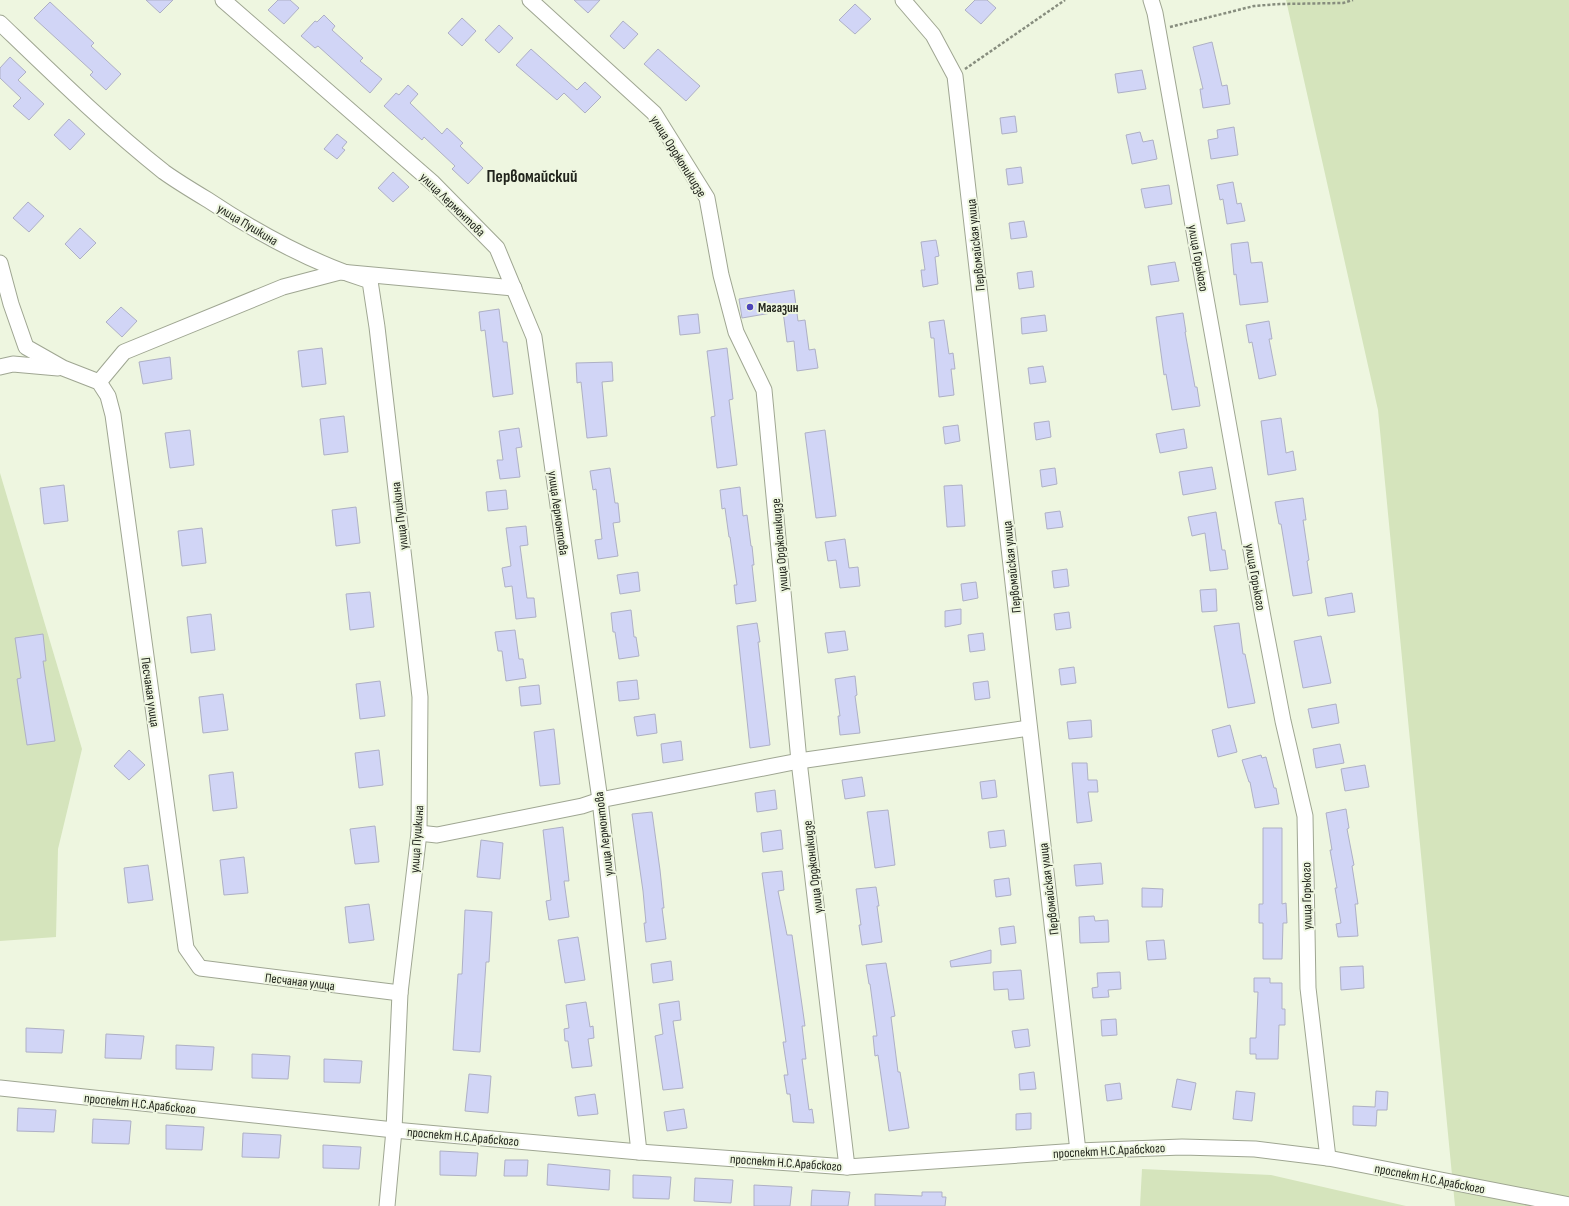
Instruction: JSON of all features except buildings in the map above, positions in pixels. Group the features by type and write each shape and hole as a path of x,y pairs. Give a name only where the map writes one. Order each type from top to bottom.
{"street":[{"name":"улица Лермонтова","path":"223,0 433,183 497,248 534,337 600,800 639,1152"},
{"name":"улица Орджоникидзе","path":"530,0 654,113 707,198 721,275 736,332 764,390 799,761 847,1167"},
{"name":"Первомайская улица","path":"903,0 933,35 955,76 1078,1151"},
{"name":"улица Горького","path":"1151,0 1158,30 1263,617 1283,721 1305,816 1308,988 1328,1158"},
{"name":"улица Пушкина","path":"0,23 81,100 165,173 231,215 289,249 340,272 370,281 377,327 420,697 419,833 400,993 394,1130 387,1206"},
{"path":"0,263 11,304 26,347 63,368 98,382"},
{"path":"98,382 124,352 283,287 340,272 514,288"},
{"path":"0,367 13,364 63,369 98,382"},
{"name":"Песчаная улица","path":"98,382 108,396 113,415 186,948 200,968 400,993"},
{"path":"419,833 437,835 582,806 600,800 799,761 1029,728"},
{"name":"проспект Н.С.Арабского","path":"0,1088 394,1130 639,1152 847,1167 1078,1151 1182,1147 1255,1149 1328,1158 1569,1205"}],"path":[{"path":"955,76 1065,0"},
{"path":"1158,30 1254,6 1343,3 1353,0"}],"green space":[{"path":"1286,0 1569,0 1569,1206 1455,1206 1378,410"},
{"path":"0,473 82,749 58,849 56,937 0,941"},
{"path":"1142,1169 1271,1175 1406,1206 1140,1206"}],"place":[{"name":"Магазин","path":"750,307"}],"district":[{"name":"Первомайский","path":"532,176"}]}
